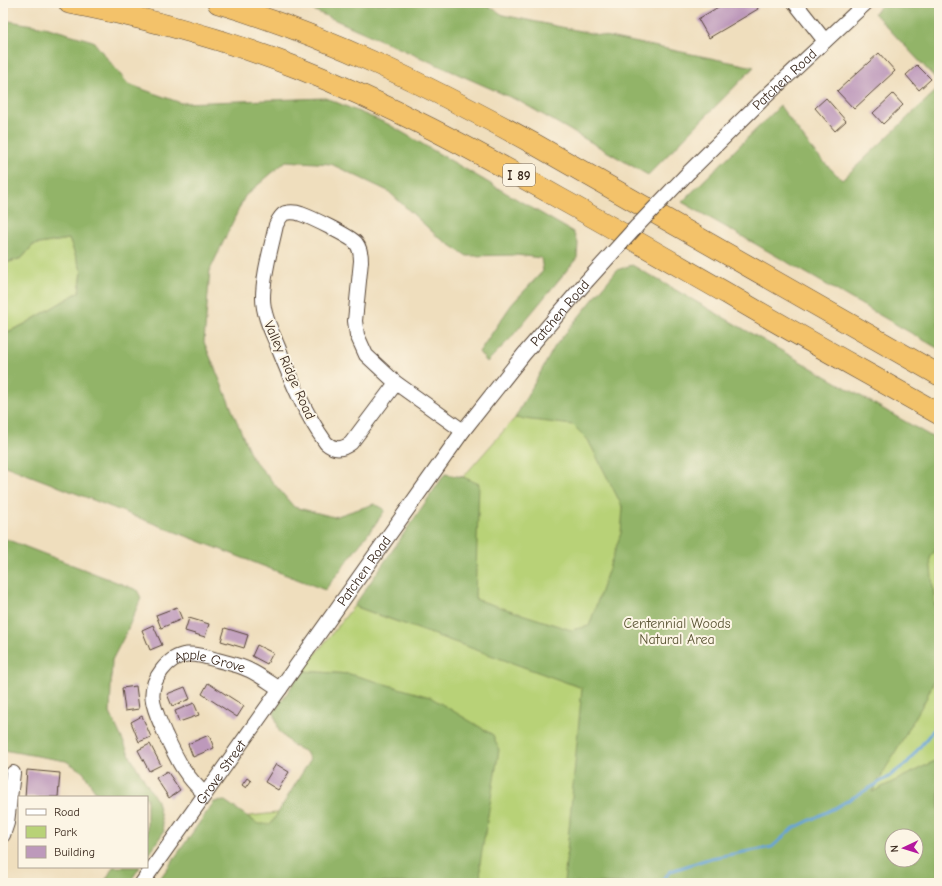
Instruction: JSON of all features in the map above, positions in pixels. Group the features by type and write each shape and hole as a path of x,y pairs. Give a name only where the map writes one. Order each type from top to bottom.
{"highway":[{"name":"I 89","path":"69,3 158,23 246,50 299,69 391,108 478,152 648,247 797,335 845,360 939,414"},
{"name":"I 89","path":"218,3 268,19 329,42 469,108 543,148 939,375"}],"street":[{"path":"795,3 825,41"},
{"name":"Patchen Road","path":"299,662 463,432 524,354 586,282 658,204 761,101 866,3"},
{"name":"Valley Ridge Road","path":"396,383 351,443 343,448 339,448 330,446 326,443 308,414 286,368 264,308 264,284 278,220 284,214 293,212 304,215 346,236 358,247 361,261 354,321 357,335 366,355 396,383 463,432"},
{"name":"Apple Grove","path":"206,794 190,780 182,769 154,708 152,701 152,690 160,673 167,664 178,656 187,654 199,655 248,669 280,689"},
{"name":"Grove Street","path":"142,883 299,662"},
{"path":"3,835 7,823 13,773"}],"green space":[{"path":"297,3 484,3 503,15 754,67 648,175 519,101"},
{"path":"884,3 939,3 939,82 874,13"},
{"path":"3,20 45,27 93,41 128,84 181,103 326,98 388,124 573,232 578,243 577,258 509,340 487,362 479,352 512,304 543,271 541,258 516,255 467,256 438,237 388,191 331,164 286,161 245,196 210,270 204,342 252,458 294,507 334,517 374,504 385,510 325,590 3,465 3,334 23,325 79,292 82,272 69,239 33,245 22,258 3,264"},
{"path":"939,88 939,349 682,202 780,106 814,152 842,180"},
{"path":"69,239 82,272 79,292 23,325 3,334 3,264 22,258 33,245"},
{"name":"Centennial Woods Natural Area","path":"632,265 939,441 939,545 930,558 936,615 939,628 939,669 926,699 872,792 939,759 939,883 564,883 582,688 354,606 445,474 463,477 479,484 475,599 571,630 589,626 621,533 623,508 588,440 573,425 515,418 555,346 617,270"},
{"name":"Centennial Woods Natural Area","path":"627,306 939,493 939,883 162,883 207,821 363,803 350,674 302,671 354,606 398,622 471,481 463,477 515,418 526,419"},
{"path":"3,538 137,590 141,598 126,633 112,660 110,713 131,758 157,801 164,831 148,855 148,796 98,796 83,772 66,761 3,750"},
{"path":"302,671 350,674 430,697 493,735 499,750 480,863 481,883 157,883 214,802 225,801 258,824 271,824 310,760 306,752 293,746 279,731 274,712"},
{"path":"112,868 139,868 129,883 104,883"}],"building":[{"path":"725,3 755,3 758,9 709,38 698,19"},
{"path":"879,53 895,71 854,109 837,91"},
{"path":"917,65 931,79 919,90 906,75"},
{"path":"893,94 903,105 883,124 873,113"},
{"path":"826,98 846,121 835,131 815,108"},
{"path":"177,607 182,619 161,628 156,615"},
{"path":"189,618 209,624 205,637 185,631"},
{"path":"153,625 162,645 150,650 142,630"},
{"path":"225,628 248,635 244,648 221,641"},
{"path":"257,645 273,653 267,664 252,656"},
{"path":"208,683 244,706 237,717 202,694"},
{"path":"136,686 139,709 125,711 122,688"},
{"path":"185,687 190,699 172,706 167,694"},
{"path":"194,703 199,715 179,722 175,711"},
{"path":"142,716 151,737 139,742 131,722"},
{"path":"209,735 214,748 193,757 188,744"},
{"path":"150,744 161,765 149,771 138,750"},
{"path":"276,764 289,772 278,790 265,782"},
{"path":"27,770 60,773 58,796 25,796"},
{"path":"167,771 180,790 169,798 156,778"},
{"path":"247,778 251,781 246,788 242,785"}],"waterway":[{"path":"659,883 671,871 711,858 772,847 792,829 833,809 887,778 907,763 939,723"}]}
